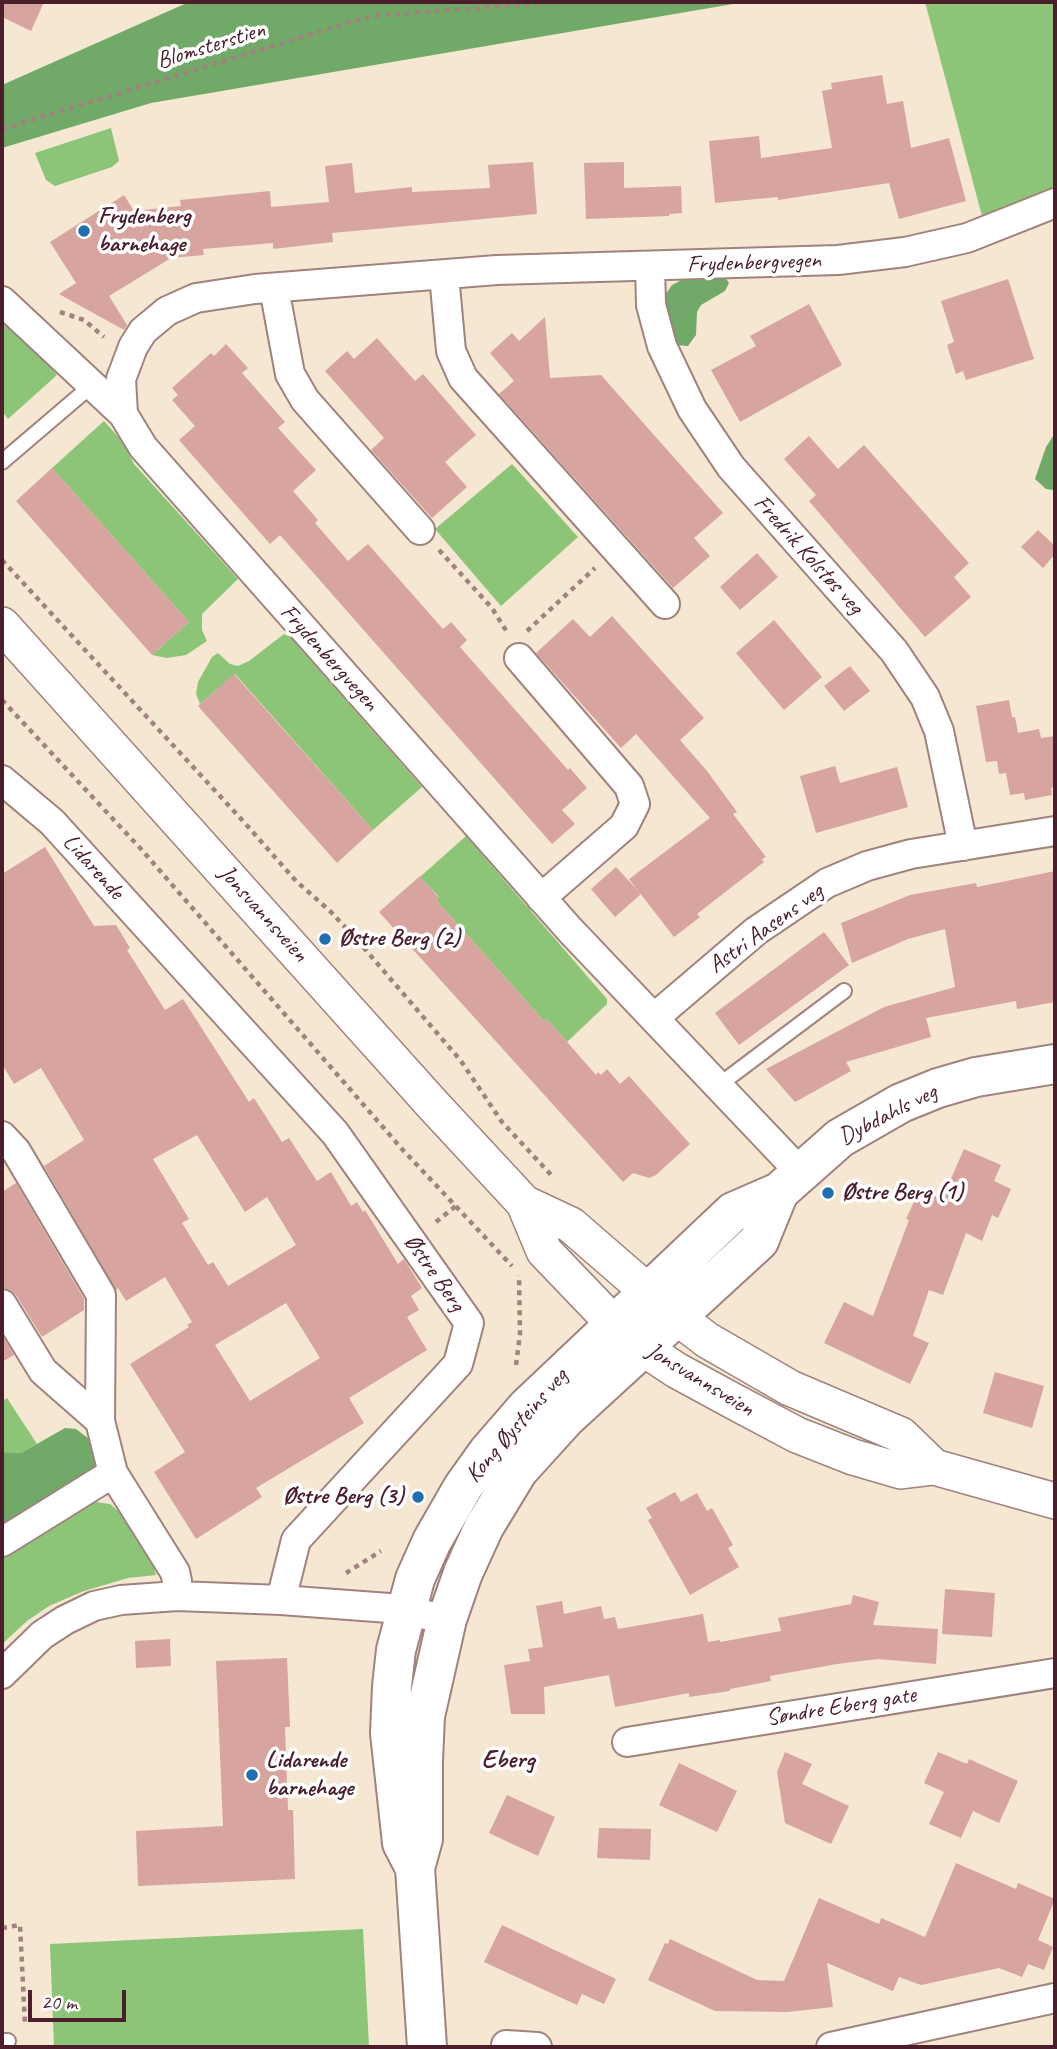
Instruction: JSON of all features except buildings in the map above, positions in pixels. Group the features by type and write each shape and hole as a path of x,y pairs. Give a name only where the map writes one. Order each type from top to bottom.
{"main road":[{"name":"Dybdahls veg","path":"647,1292 733,1212 789,1182 840,1138 901,1103 976,1077 1055,1064"},
{"name":"Dybdahls veg","path":"643,1348 759,1241 789,1182"},
{"name":"Kong Øysteins veg","path":"415,1868 402,1843 390,1733 394,1662 415,1579 432,1541 463,1487 488,1452 527,1407 647,1292"},
{"name":"Kong Øysteins veg","path":"427,2047 415,1868 423,1839 425,1716 447,1619 463,1573 484,1527 518,1471 566,1418 643,1348"}],"street":[{"name":"Frydenbergvegen","path":"123,414 121,379 143,331 167,311 196,298 234,291 497,270 838,260 905,251 968,238 1055,203"},
{"name":"Fredrik Kolstøs veg","path":"650,266 651,305 662,346 692,409 731,467 894,651 925,697 939,731 963,846"},
{"path":"444,275 451,351 463,378 665,604"},
{"path":"274,288 290,374 305,400 420,530"},
{"name":"Frydenbergvegen","path":"2,301 123,414 143,447 541,898 719,1085 789,1182"},
{"name":"Jonsvannsveien","path":"2,626 524,1203 544,1251 614,1324 676,1370 797,1435 841,1453 901,1471 934,1467 1055,1501"},
{"path":"517,652 629,786 635,804 624,826 541,898"},
{"name":"Lidarende","path":"2,780 52,822 179,961"},
{"name":"Astri Aasens veg","path":"654,1018 756,931 827,883 867,866 911,855 1055,831"},
{"name":"Østre Berg","path":"179,961 335,1133 469,1323 458,1364 296,1540 281,1600"},
{"path":"2,1136 16,1151 101,1294 100,1421 113,1474 175,1572 177,1596"},
{"name":"Jonsvannsveien","path":"524,1203 571,1225 647,1292 708,1340 790,1388 901,1435 934,1467"},
{"path":"2,1304 43,1371 100,1421"},
{"path":"2,1542 113,1474"},
{"path":"2,1674 42,1635 65,1620 94,1606 121,1600 177,1596 281,1600 405,1610 447,1619"},
{"name":"Søndre Eberg gate","path":"627,1742 1055,1673"},
{"path":"831,2047 1055,1998"},
{"path":"506,2045 537,2047"}],"lane":[{"path":"2,462 91,386"},
{"path":"719,1085 844,991"}],"path":[{"name":"Blomsterstien","path":"2,129 371,16 559,2"},
{"path":"420,530 492,608 517,652 535,622 617,549"},
{"path":"2,560 296,881 349,931 458,1062 502,1122 555,1179"},
{"path":"2,700 141,849 401,1149 443,1190 523,1278"},
{"path":"516,1365 520,1335 519,1273"},
{"path":"2,1928 20,1925 25,2031"}],"green space":[{"path":"189,2 745,2 151,103 2,148 2,85"},
{"path":"925,2 1055,2 1055,187 982,216"},
{"path":"111,128 119,161 112,167 55,186 46,180 35,153"},
{"path":"689,276 725,277 729,283 725,291 701,305 697,312 696,335 688,346 676,345 664,313 665,295 672,285"},
{"path":"2,314 57,375 8,419 2,411"},
{"path":"104,421 122,441 134,464 238,579 202,614 202,630 207,641 186,655 167,658 152,655 189,622 52,468"},
{"path":"1055,433 1053,490 1046,489 1035,479 1046,447"},
{"path":"512,464 578,537 501,606 435,529"},
{"path":"284,634 290,637 422,787 373,830 235,674 200,704 196,694 198,682 212,657 218,653 230,664 238,666 249,661"},
{"path":"466,836 607,999 607,1004 567,1042 547,1019 544,1021 436,900 439,897 420,877"},
{"path":"7,1398 37,1444 21,1453 2,1452 2,1402"},
{"path":"65,1428 76,1429 93,1442 97,1453 96,1465 86,1478 2,1532 2,1452 21,1453"},
{"path":"89,1501 110,1504 132,1523 152,1560 156,1575 128,1578 84,1591 49,1606 27,1621 2,1644 2,1555"},
{"path":"363,1929 369,2047 54,2047 50,1944"}],"place":[{"name":"Frydenberg barnehage","path":"84,231"},
{"name":"Østre Berg (2)","path":"325,939"},
{"name":"Østre Berg (1)","path":"828,1193"},
{"name":"Østre Berg (3)","path":"418,1497"},
{"name":"Lidarende barnehage","path":"252,1775"}],"district":[{"name":"Eberg","path":"508,1760"}]}
